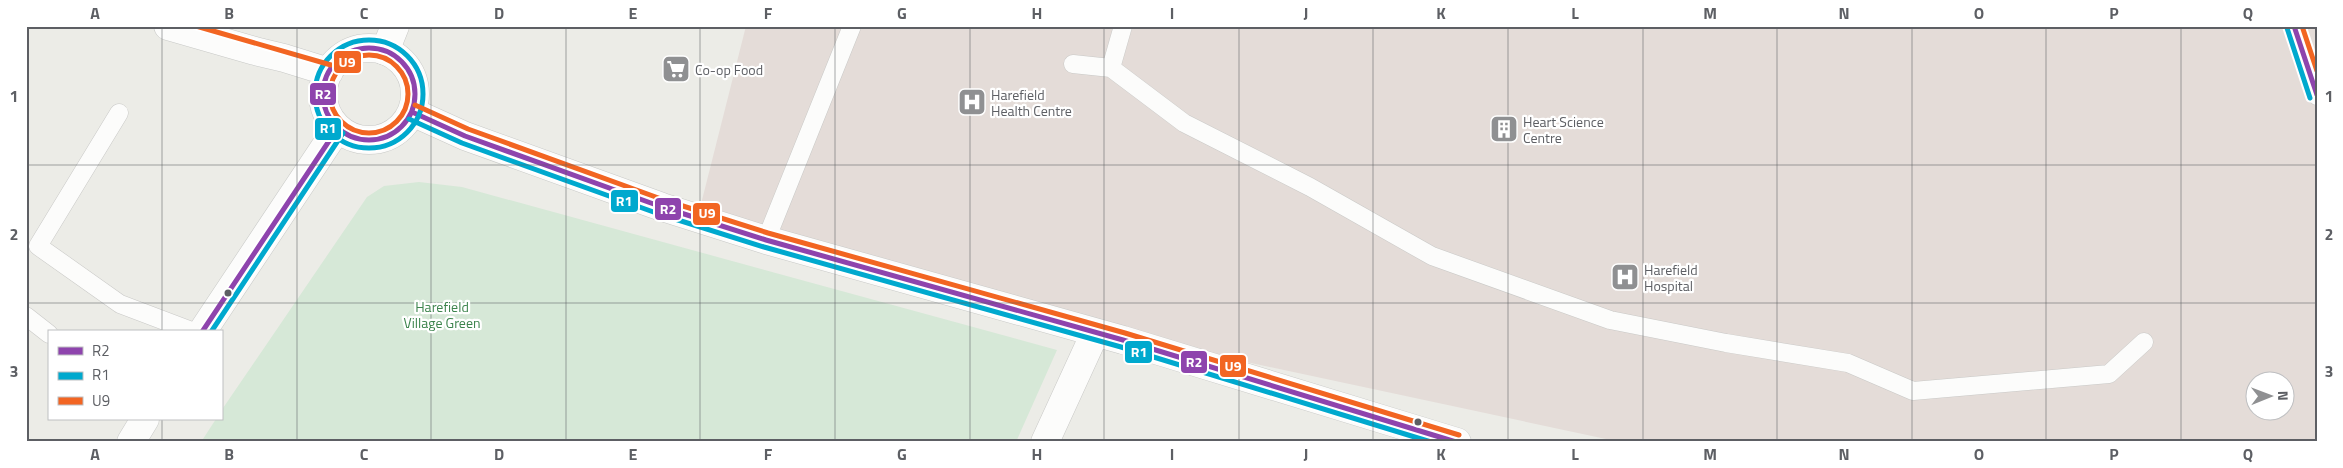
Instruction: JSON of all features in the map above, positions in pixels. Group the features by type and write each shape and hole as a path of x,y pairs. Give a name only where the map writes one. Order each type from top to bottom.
{"street":[{"path":"168,26 329,72"},
{"path":"390,38 398,58 411,76 415,98 412,112 399,130 379,140 358,140 337,129 328,116 323,102 323,86 329,72 336,61 347,54 390,38"},
{"path":"412,112 474,140 662,207 766,240 1095,333 1457,442"},
{"path":"203,330 337,129"},
{"path":"1044,442 1095,333"},
{"path":"131,442 144,420"}],"lane":[{"path":"766,240 852,26"},
{"path":"1111,68 1123,26"},
{"path":"2294,26 2317,96"},
{"path":"1073,64 1111,68 1184,123 1310,186 1432,256 1610,320 1726,343 1848,363 1913,391 2109,374 2144,342"},
{"path":"119,113 38,246 120,304 189,330"},
{"path":"26,316 48,333"}],"shaded area":[{"name":"Harefield Hospital","path":"746,26 2317,26 2317,442 1620,442 1167,345 700,208"}],"green space":[{"name":"Harefield Village Green","path":"419,182 462,187 1057,350 1016,442 201,442 215,420 222,420 222,410 367,197 384,186"}],"transit line":[{"name":"U9","path":"196,26 331,65"},
{"name":"R2","path":"2294,26 2317,95"},
{"name":"U9","path":"2302,26 2317,71"},
{"name":"R1","path":"2287,28 2310,98"},
{"name":"R1","path":"369,40 390,44 407,56 419,73 423,94 419,115 407,132 390,144 369,148 348,144 331,132 319,115 315,94 319,73 331,56 348,44 369,40"},
{"name":"R2","path":"369,48 387,51 402,61 412,76 415,94 412,112 402,127 387,137 369,140 351,137 336,127 326,112 323,94 326,76 336,61 351,51 369,48"},
{"name":"U9","path":"369,55 384,58 396,67 405,79 408,94 405,109 396,121 384,130 369,133 354,130 342,121 333,109 330,94 333,79 342,67 354,58 369,55"},
{"name":"U9","path":"415,105 468,129 664,200 768,233 1125,333 1459,435"},
{"name":"R2","path":"412,112 465,136 662,207 766,240 1123,340 1456,442"},
{"name":"R1","path":"409,119 462,143 659,214 764,247 1121,347 1431,442"},
{"name":"R2","path":"203,330 337,129"},
{"name":"R1","path":"212,330 343,133"}],"place":[{"name":"Co-op Food","path":"676,69"},
{"name":"Harefield Health Centre","path":"972,102"},
{"name":"Heart Science Centre","path":"1504,129"},
{"name":"Harefield Hospital","path":"1625,277"}]}
